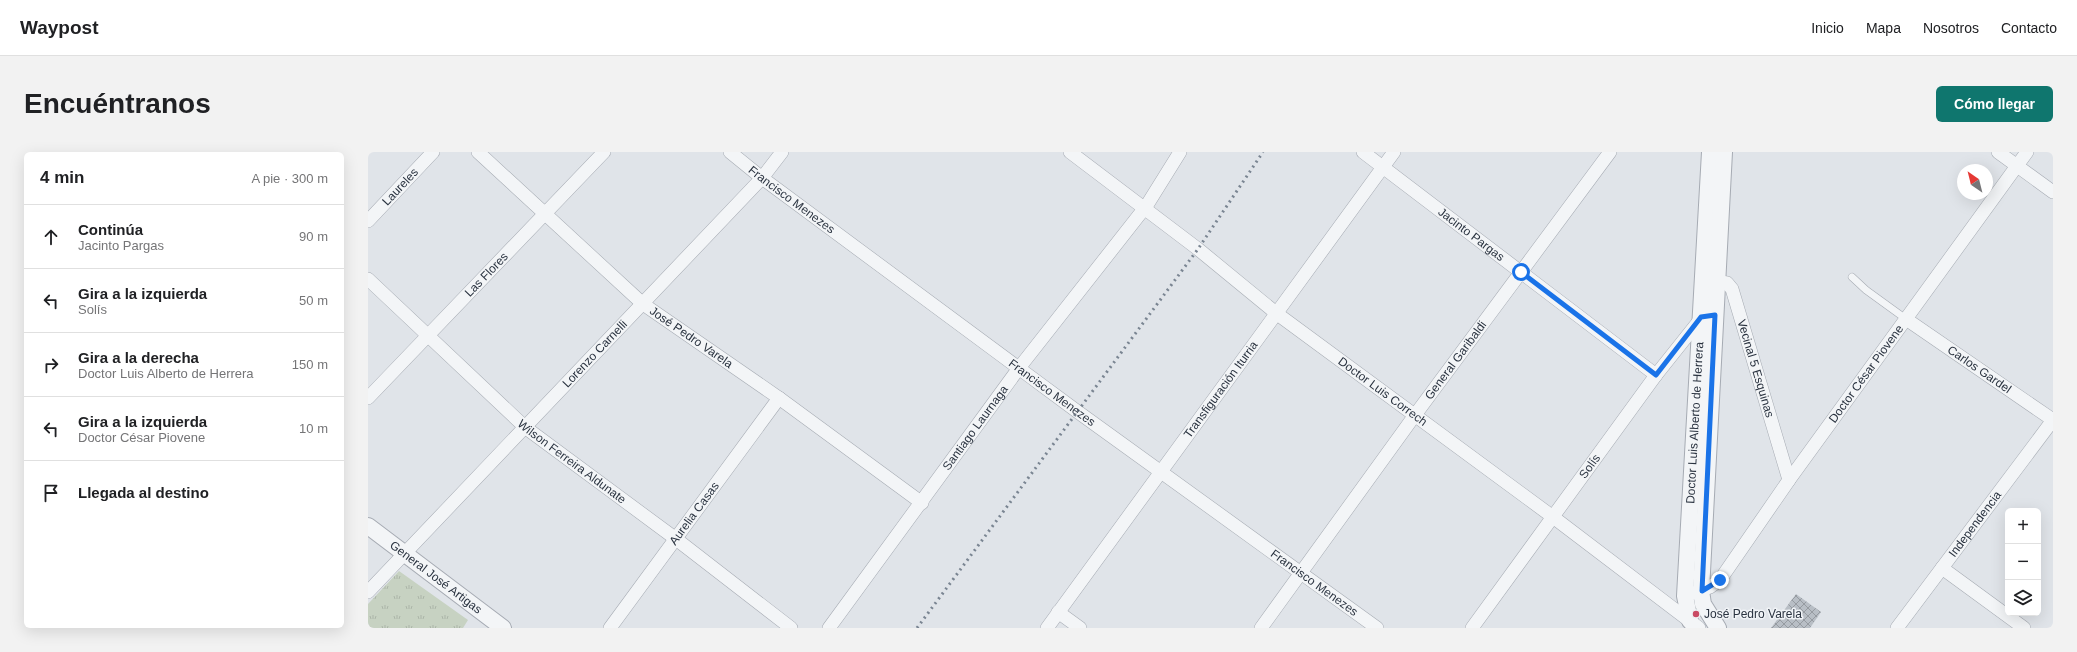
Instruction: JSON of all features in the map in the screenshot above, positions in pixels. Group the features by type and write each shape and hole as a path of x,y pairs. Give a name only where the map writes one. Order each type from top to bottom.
{"street":[{"name":"Laureles","path":"368,221 433,152"},
{"name":"José Pedro Varela","path":"478,152 643,304 779,398 922,503"},
{"name":"Las Flores","path":"368,398 604,152"},
{"name":"Francisco Menezes","path":"730,152 762,178 1019,368 1377,628"},
{"name":"Lorenzo Carnelli","path":"368,592 526,428 762,178 782,152"},
{"name":"Doctor Luis Correch","path":"1070,152 1143,209 1198,249 1276,313 1700,625"},
{"name":"Santiago Laurnaga","path":"829,628 922,503 1019,368 1143,209 1180,152"},
{"name":"Jacinto Pargas","path":"1363,152 1656,375"},
{"name":"Transfiguración Iturria","path":"1047,628 1394,152"},
{"name":"General Garibaldi","path":"1260,628 1415,415 1610,152"},
{"name":"Doctor Luis Alberto de Herrera","path":"1710,152 1710,280"},
{"name":"Doctor Luis Alberto de Herrera","path":"1700,625 1685,596 1710,280 1724,152"},
{"path":"1998,152 2053,192"},
{"name":"Doctor César Piovene","path":"1685,596 1702,591 1720,580 1789,480 2027,152"},
{"name":"Wilson Ferreira Aldunate","path":"368,279 526,428 676,539 791,628"},
{"name":"Vecinal 5 Esquinas","path":"1710,280 1727,283 1732,289 1789,480"},
{"name":"Doctor Luis Alberto de Herrera","path":"1700,625 1704,604 1702,591 1708,316"},
{"name":"Solís","path":"1472,628 1656,375 1708,316"},
{"name":"Carlos Gardel","path":"1906,319 2053,420"},
{"name":"Aurelia Casas","path":"610,628 779,398"},
{"name":"Independencia","path":"1897,628 2053,420"},
{"name":"General José Artigas","path":"368,526 503,628"},
{"path":"1942,568 2024,628"},
{"path":"1058,612 1080,628"}],"lane":[{"path":"1852,277 1866,290 1906,319"}],"green space":[{"path":"399,571 468,620 463,628 368,628 368,604"}],"building":[{"path":"1796,594 1821,612 1810,628 1771,628"}],"railway":[{"path":"917,628 1198,249 1263,152"}],"place":[{"name":"José Pedro Varela","path":"1696,614"}],"route":[{"path":"1521,272 1656,375 1701,317 1715,315 1702,591 1720,580"}]}
